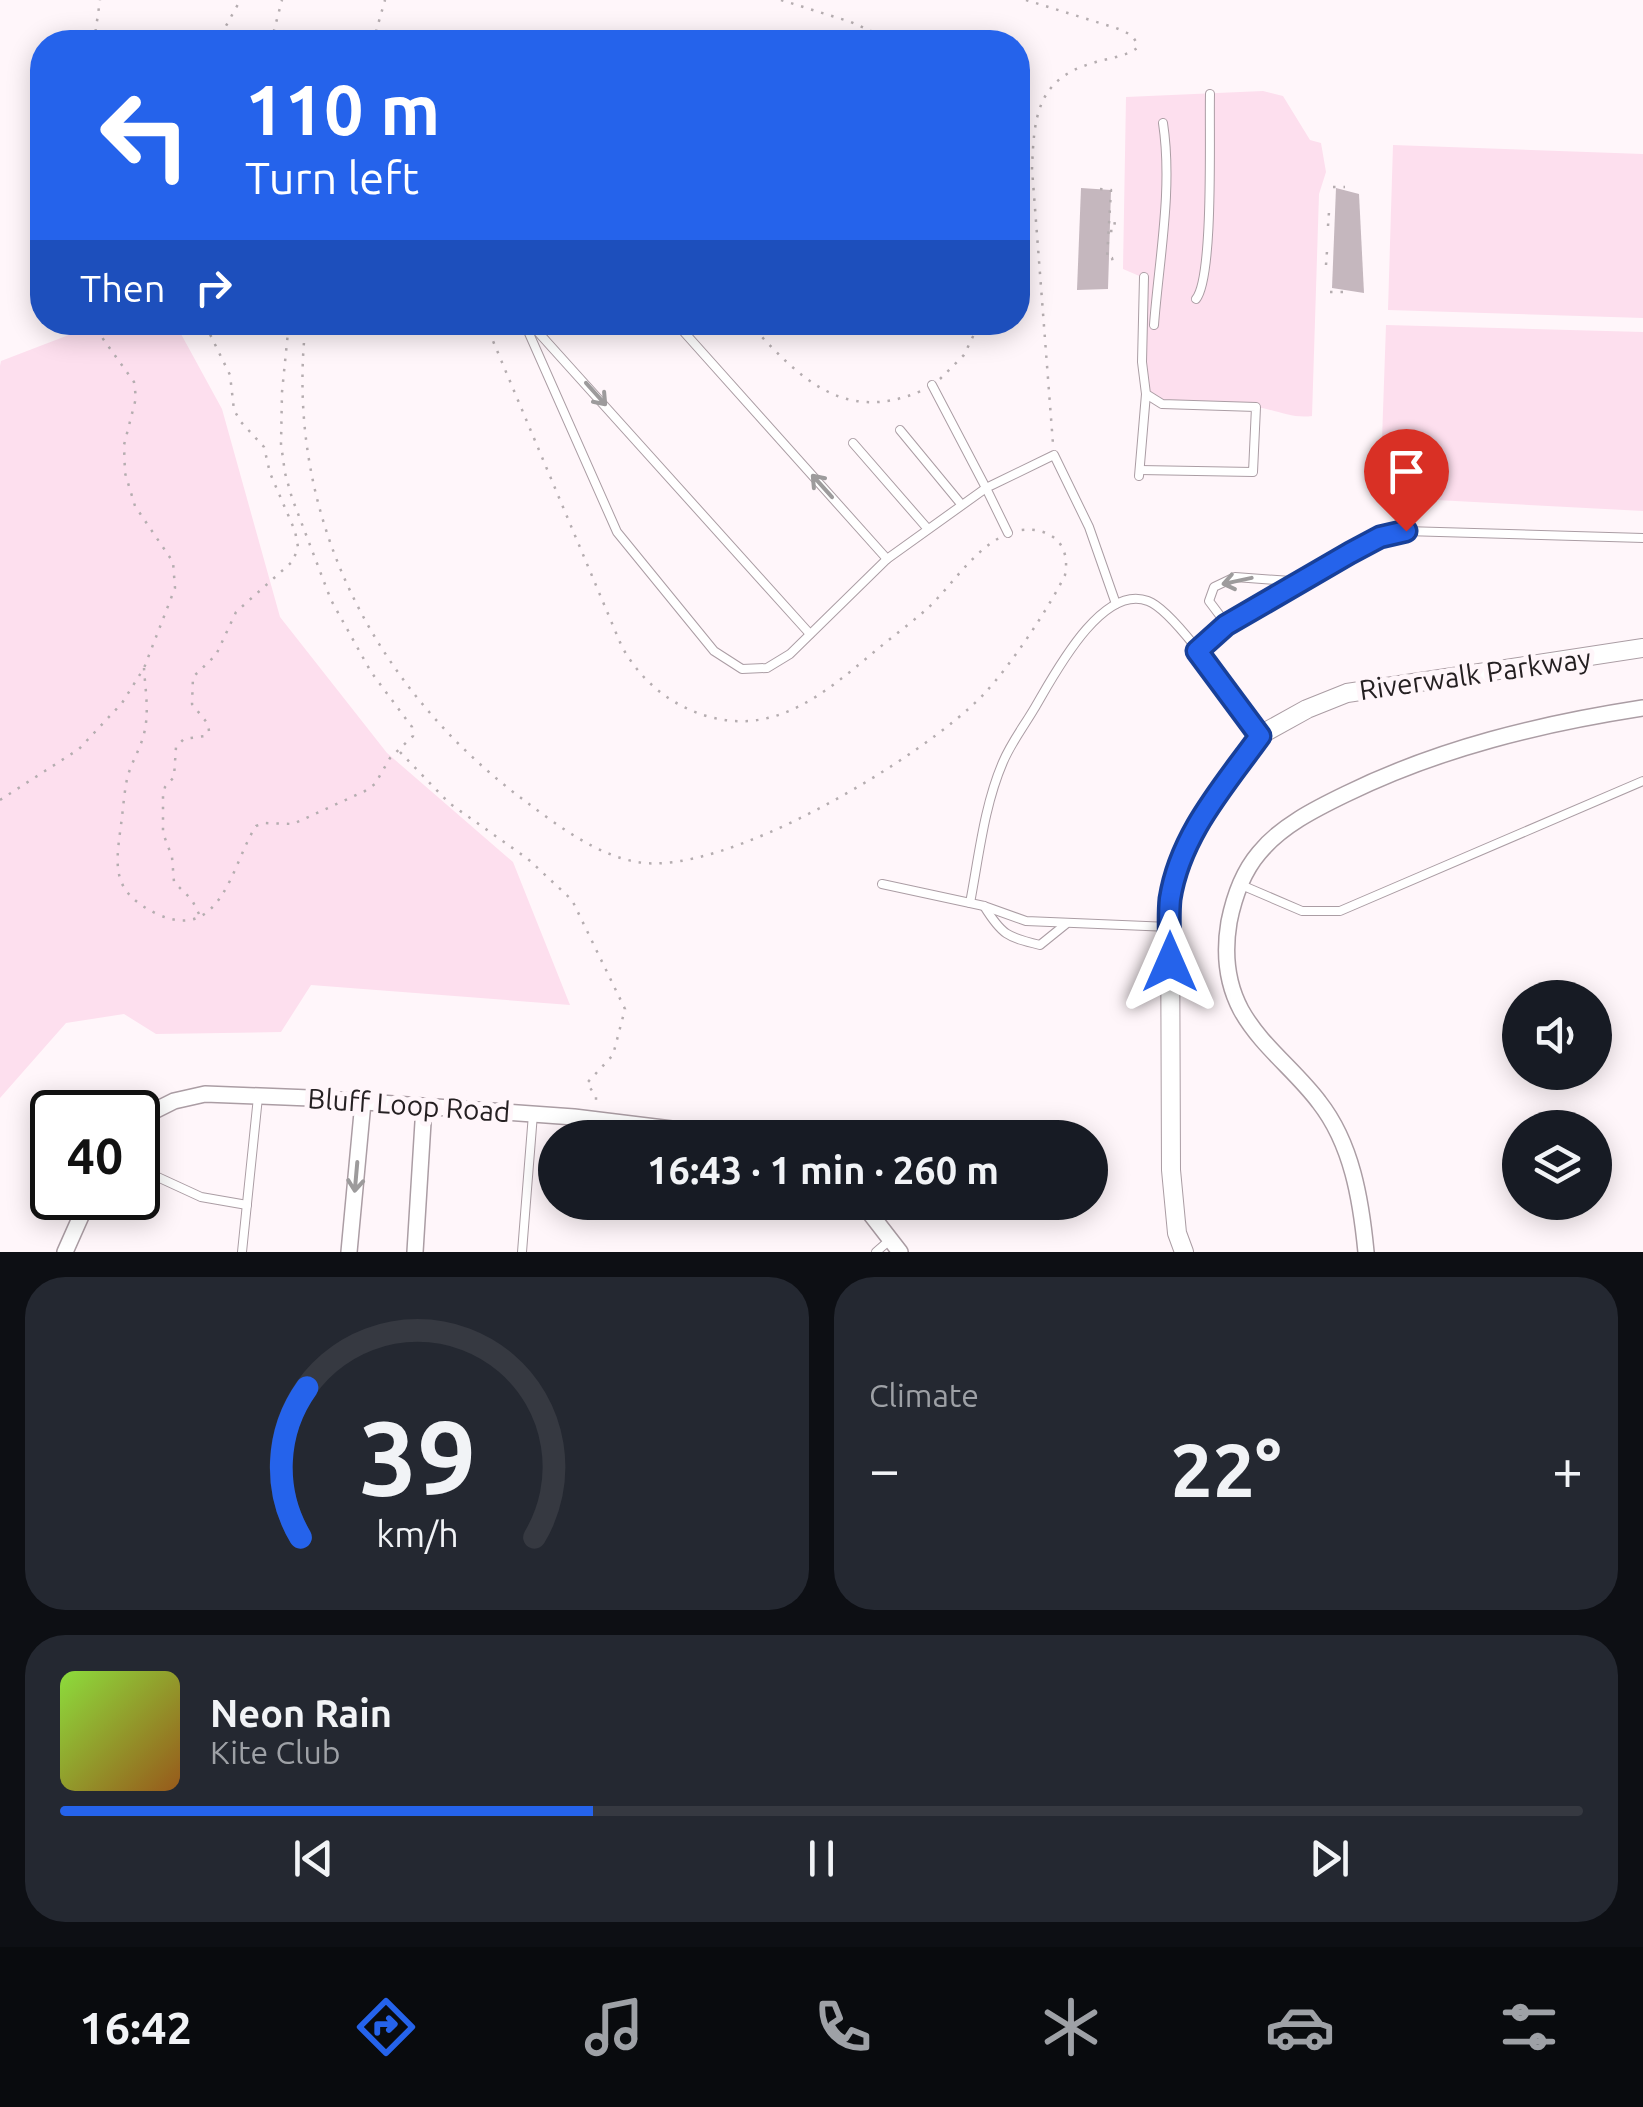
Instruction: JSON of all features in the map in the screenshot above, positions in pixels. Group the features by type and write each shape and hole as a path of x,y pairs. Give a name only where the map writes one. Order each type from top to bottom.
{"street":[{"name":"Riverwalk Parkway","path":"1184,1252 1177,1233 1171,1170 1170,901 1181,854 1204,813 1260,736 1347,692 1643,648"},
{"path":"1366,1252 1361,1203 1338,1132 1320,1102 1258,1036 1240,1008 1228,978 1226,940 1239,884 1259,852 1294,822 1394,771 1528,728 1643,708"},
{"name":"Bluff Loop Road","path":"160,1108 206,1094 594,1120"},
{"path":"349,1252 363,1102"},
{"path":"415,1252 424,1106"},
{"path":"65,1252 79,1220"},
{"path":"875,1220 896,1246"}],"lane":[{"path":"1196,300 1203,291 1210,94"},
{"path":"1143,324 1158,325 1167,146 1163,123"},
{"path":"1144,277 1146,394 1140,473 1252,472 1256,406 1162,404 1146,394"},
{"path":"533,335 617,532 714,652 742,668 766,668 790,654 887,559 927,528 986,488 1054,455 1090,527 1116,604"},
{"path":"539,335 810,634"},
{"path":"687,335 887,559"},
{"path":"932,385 1008,534"},
{"path":"900,430 961,504"},
{"path":"853,443 927,528"},
{"path":"1197,651 1226,625 1380,537 1406,531 1643,538"},
{"path":"1226,625 1209,600 1214,587 1235,577 1305,582"},
{"path":"970,903 985,820 1004,760 1075,640 1116,604 1137,598 1152,602 1197,651 1260,736"},
{"path":"1239,884 1302,911 1340,911 1643,781"},
{"path":"882,884 984,906 1026,921 1170,927"},
{"path":"984,906 999,930 1014,939 1040,945 1066,923"},
{"path":"242,1252 258,1096"},
{"path":"522,1252 533,1114"},
{"path":"160,1178 201,1196 247,1205"},
{"path":"876,1252 896,1246"}],"path":[{"path":"96,30 100,0"},
{"path":"223,30 230,12 241,0"},
{"path":"273,30 282,0"},
{"path":"376,30 385,0"},
{"path":"781,0 868,30"},
{"path":"1026,0 1130,34 1138,48 1089,64 1059,79 1048,90 1034,128 1032,169 1054,455"},
{"path":"1333,187 1346,186"},
{"path":"1100,189 1111,190 1107,258 1112,258 1114,268"},
{"path":"1328,226 1329,212"},
{"path":"1109,231 1114,231 1116,219"},
{"path":"1326,265 1327,252"},
{"path":"1330,292 1351,292"},
{"path":"0,800 88,741 122,703 144,668 172,597 176,572 173,562 136,506 125,474 124,445 136,398 134,382 100,335"},
{"path":"200,916 192,900 174,882 172,857 163,832 164,790 174,774 176,747 184,739 205,736 209,731 206,720 192,704 191,682 216,654 236,612 292,560 298,547 296,531 270,473 264,447 234,410 230,375 210,335"},
{"path":"144,668 146,724 128,779 117,853 118,876 129,896 160,915 182,920 200,916 216,904 230,883 254,828 264,823 283,825 305,820 365,791 375,784 390,758 411,740 413,730 372,672 330,600 285,473 281,418 287,335"},
{"path":"305,335 302,405 319,504 340,570 386,659 431,717 508,789 588,843 633,862 693,860 750,841 882,774 971,706 1004,669 1065,575 1065,553 1051,534 1036,529 1008,534 973,558 911,622 801,708 778,717 743,720 720,720 686,708 652,686 622,647 490,335"},
{"path":"761,335 810,382 843,400 859,403 892,401 932,385 964,355 974,335"},
{"path":"399,751 437,793 528,858 575,904 625,1009 613,1055 586,1082 596,1097 594,1120"}],"shaded area":[{"path":"1263,91 1283,96 1310,140 1321,143 1326,172 1319,194 1312,416 1305,417 1243,405 1172,403 1146,394 1144,278 1123,269 1126,97"},
{"path":"1393,145 1643,154 1643,318 1388,310"},
{"path":"1386,325 1643,332 1643,511 1380,497"},
{"path":"69,335 182,335 222,409 280,617 387,753 513,862 570,1005 311,985 281,1032 156,1034 124,1014 66,1023 0,1098 1,361"}],"building":[{"path":"1081,188 1111,190 1108,289 1077,290"},
{"path":"1336,188 1359,194 1364,293 1332,288"}],"route":[{"path":"1170,962 1170,901 1181,854 1204,813 1260,736 1197,651 1226,625 1350,553 1380,537 1406,531"}]}
